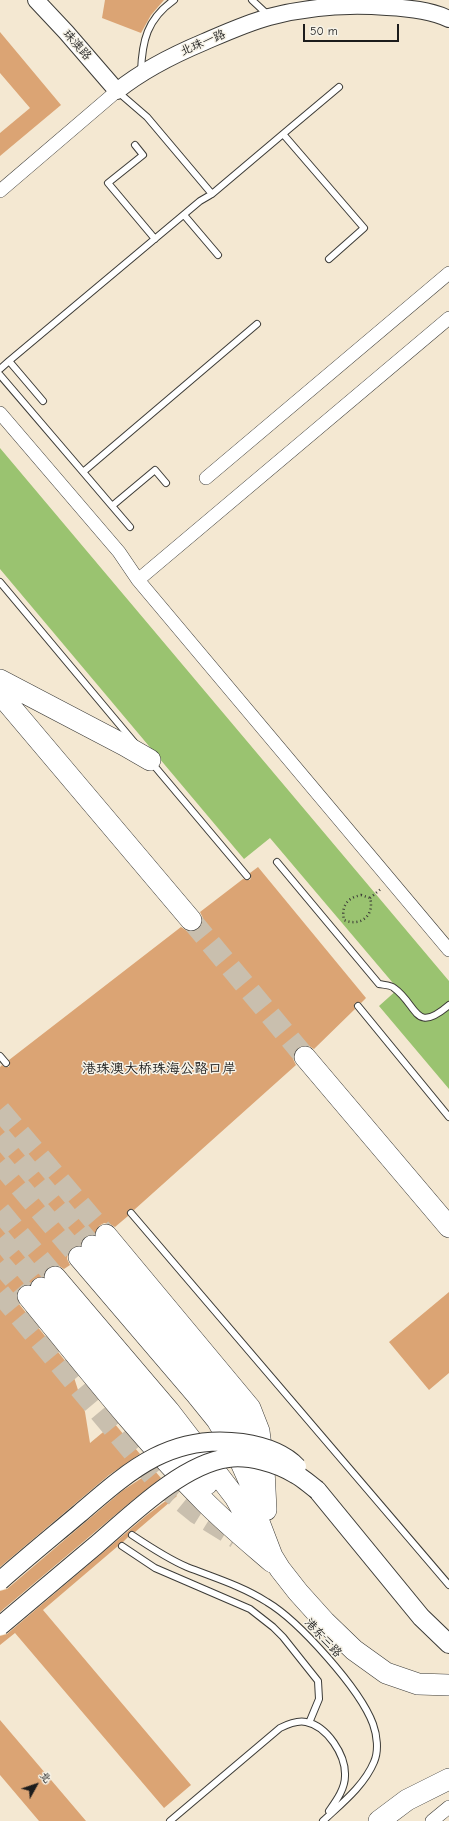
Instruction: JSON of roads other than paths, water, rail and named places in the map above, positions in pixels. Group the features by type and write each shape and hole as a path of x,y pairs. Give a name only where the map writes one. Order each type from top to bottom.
{"highway":[{"path":"0,680 124,744 150,760"},
{"path":"0,694 190,920"},
{"path":"305,1057 449,1227"},
{"path":"266,1541 264,1469 259,1431 250,1408 92,1246 196,1394 217,1420 234,1449 250,1483 259,1522 266,1541 280,1569"},
{"path":"280,1569 207,1504 170,1465 106,1392 41,1287 169,1411 235,1497 249,1522 280,1569 325,1622 354,1650 386,1673 403,1680 423,1684 449,1685"},
{"path":"379,1821 407,1800 449,1779"}],"main road":[{"path":"0,1580 132,1470 152,1457 179,1447 203,1442 224,1440 252,1444 274,1451 291,1460 421,1617 449,1644"},
{"path":"0,1626 136,1510 172,1482 196,1468 214,1461 228,1458 244,1458 279,1466 295,1474 317,1490"}],"street":[{"name":"珠澳路","path":"36,0 117,91"},
{"name":"北珠一路","path":"0,191 117,91 141,74 193,46 270,17 344,6 372,6 425,11 449,19"},
{"path":"206,478 449,273"},
{"path":"138,580 449,318"},
{"path":"0,413 119,552 138,580 449,950"},
{"path":"432,1821 449,1808"}],"lane":[{"path":"141,74 144,39 150,25 159,12 174,0"},
{"path":"252,0 270,17"},
{"path":"0,369 200,201 212,194 339,87"},
{"path":"117,91 147,117 212,194"},
{"path":"283,134 364,228 329,259"},
{"path":"135,145 143,155 108,184 155,239"},
{"path":"184,215 218,255"},
{"path":"83,472 257,324"},
{"path":"9,361 43,401"},
{"path":"0,375 130,528"},
{"path":"112,506 155,470 166,483"},
{"path":"0,582 247,876"},
{"path":"277,862 379,984 394,987 414,1011 424,1018 433,1018 449,1006"},
{"path":"358,1006 449,1117"},
{"path":"0,1056 6,1063"},
{"path":"131,1213 449,1585"},
{"name":"港东三路","path":"132,1535 164,1555 186,1566 240,1586 269,1603 307,1636 361,1701 373,1724 377,1737 375,1761 362,1782 322,1821"},
{"path":"122,1546 155,1568 250,1609 273,1627 288,1643 318,1681 319,1699 310,1723"},
{"path":"170,1821 280,1728 298,1721 310,1723 320,1728 338,1749 342,1758 345,1775 341,1792 322,1821"}],"tunnel":[{"path":"191,920 305,1057"},
{"path":"0,1110 106,1235"},
{"path":"0,1136 92,1246"},
{"path":"0,1163 79,1257"},
{"path":"0,1211 55,1277"},
{"path":"0,1238 41,1288"},
{"path":"0,1263 28,1296"},
{"path":"0,1293 157,1481 196,1513 236,1538"}],"district":[{"name":"港珠澳大桥珠海公路口岸","path":"159,1069"}]}
